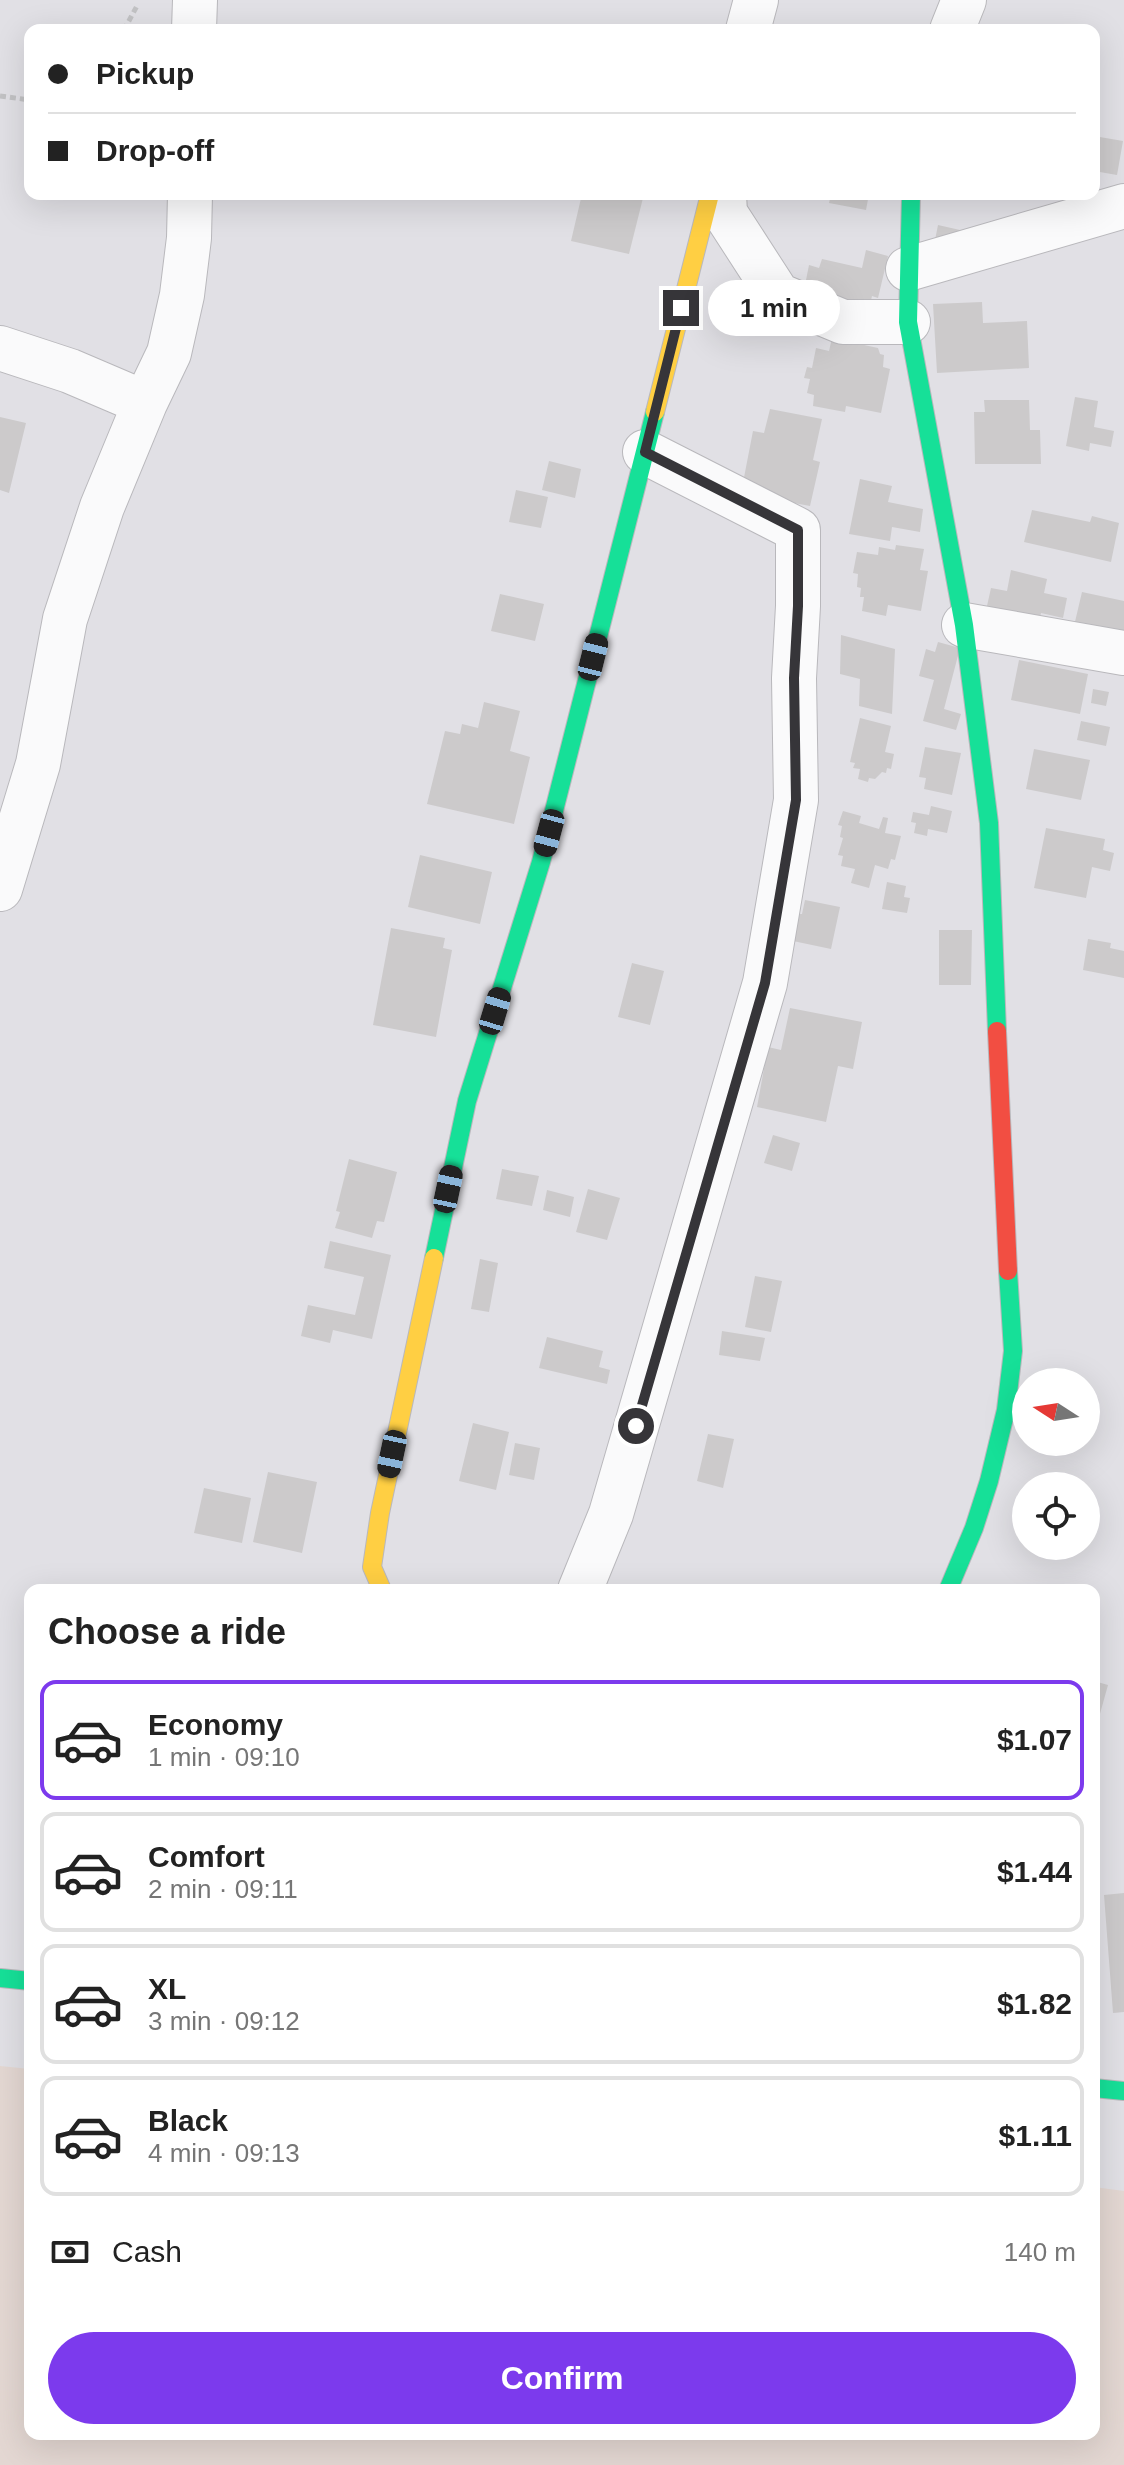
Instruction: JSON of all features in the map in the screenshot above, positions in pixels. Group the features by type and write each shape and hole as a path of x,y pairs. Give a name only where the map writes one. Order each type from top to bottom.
{"street":[{"path":"194,24 195,0"},
{"path":"750,24 756,0"},
{"path":"954,24 964,0"},
{"path":"0,889 38,764 65,619 102,507 169,353 182,295 190,200"},
{"path":"379,1584 372,1567 380,1513 467,1101 541,862 708,200"},
{"path":"724,200 725,213 778,295 843,322 908,322"},
{"path":"911,200 908,322 964,625 989,823 1005,1228 1013,1351 1006,1410 989,1481 974,1528 950,1584"},
{"path":"908,269 1124,206"},
{"path":"0,348 70,371 145,403"},
{"path":"582,1584 611,1514 765,983 796,800 794,678 798,530 645,452"},
{"path":"964,625 1124,653"},
{"path":"0,1978 24,1980"},
{"path":"1100,2089 1124,2091"}],"path":[{"path":"127,24 141,0"},
{"path":"0,96 24,99"}],"shaded area":[{"path":"0,2066 24,2068 24,2440 1100,2440 1100,2188 1124,2191 1124,2465 0,2465"}],"building":[{"path":"1100,137 1123,141 1117,175 1100,172"},
{"path":"581,200 642,200 629,254 571,241"},
{"path":"830,200 868,200 866,210 829,203"},
{"path":"938,225 960,230 956,250 934,245"},
{"path":"866,250 888,256 878,298 872,296 870,305 804,290 809,265 819,268 822,259 862,268"},
{"path":"982,302 983,323 1027,321 1029,368 937,373 933,304"},
{"path":"832,338 878,348 884,355 883,367 890,369 881,413 846,406 845,412 813,406 814,395 807,393 810,379 804,378 807,367 812,368 816,348 829,351"},
{"path":"1075,397 1098,401 1094,427 1114,431 1111,447 1090,443 1089,451 1066,446"},
{"path":"984,400 1029,400 1030,430 1040,430 1041,464 975,464 974,412 985,412"},
{"path":"770,409 822,419 813,460 820,462 810,506 741,493 753,431 764,433"},
{"path":"0,417 26,423 9,493 0,490"},
{"path":"549,461 581,469 575,498 542,490"},
{"path":"860,479 892,486 888,502 923,509 920,532 892,527 890,541 849,534"},
{"path":"516,490 548,497 541,528 509,522"},
{"path":"1032,510 1090,522 1092,516 1119,523 1111,562 1024,542"},
{"path":"896,545 924,549 920,570 928,571 921,611 888,605 886,616 862,611 864,597 860,597 861,588 857,587 858,574 853,573 857,552 878,555 879,547 895,550"},
{"path":"1011,570 1047,579 1044,593 1067,598 1063,618 1041,613 1038,627 985,615 991,588 1007,591"},
{"path":"1082,592 1124,601 1124,637 1074,626"},
{"path":"500,594 544,604 535,641 491,631"},
{"path":"841,635 895,649 892,714 859,706 860,679 840,674"},
{"path":"938,642 960,648 944,709 961,714 956,730 923,721 934,680 919,676 926,649 935,652"},
{"path":"1019,660 1088,674 1080,714 1011,700"},
{"path":"1093,689 1109,692 1106,706 1091,703"},
{"path":"484,702 520,711 510,751 530,757 514,824 427,804 445,731 460,734 462,724 478,728"},
{"path":"860,718 891,726 885,752 894,754 891,769 887,768 886,773 882,772 875,779 869,778 868,782 858,779 860,769 853,768 855,763 850,762"},
{"path":"1081,721 1110,727 1106,746 1077,740"},
{"path":"925,747 961,753 952,795 924,789 926,778 919,777"},
{"path":"1034,749 1090,760 1081,800 1026,789"},
{"path":"931,806 952,811 947,833 928,829 927,836 914,833 916,823 911,822 913,812 929,815"},
{"path":"843,811 861,816 859,823 879,829 883,817 888,818 885,833 901,836 895,860 891,859 888,869 875,865 869,888 851,883 855,869 841,866 843,856 838,855 843,838 840,837 842,826 838,825"},
{"path":"1046,828 1105,839 1103,850 1114,853 1110,871 1092,867 1086,898 1034,888"},
{"path":"420,855 492,872 480,924 408,907"},
{"path":"887,882 906,886 904,897 910,898 907,913 882,909"},
{"path":"805,900 840,907 831,949 793,941 798,914 802,914"},
{"path":"391,928 445,938 443,948 452,950 436,1037 373,1025"},
{"path":"939,930 972,930 971,985 939,985"},
{"path":"1088,939 1111,943 1110,948 1124,951 1124,978 1083,970"},
{"path":"632,963 664,971 650,1025 618,1017"},
{"path":"790,1008 862,1022 853,1069 838,1066 826,1122 757,1107 768,1047 781,1050"},
{"path":"773,1135 800,1143 792,1171 764,1163"},
{"path":"349,1159 397,1172 384,1222 377,1221 372,1238 335,1228 340,1212 336,1211"},
{"path":"502,1169 539,1176 532,1206 496,1199"},
{"path":"588,1189 620,1198 607,1240 576,1232"},
{"path":"547,1190 574,1197 570,1217 543,1210"},
{"path":"330,1241 391,1255 372,1339 333,1330 330,1343 301,1336 308,1305 355,1315 364,1277 324,1268"},
{"path":"480,1259 498,1263 489,1312 471,1309"},
{"path":"755,1276 782,1281 771,1332 745,1327"},
{"path":"722,1331 765,1338 760,1361 719,1355"},
{"path":"547,1337 603,1351 599,1367 610,1370 607,1384 539,1368"},
{"path":"473,1423 509,1432 496,1490 459,1481"},
{"path":"708,1434 734,1439 723,1488 697,1481"},
{"path":"515,1443 540,1448 534,1480 509,1475"},
{"path":"268,1472 317,1482 302,1553 253,1542"},
{"path":"204,1488 251,1498 242,1543 194,1533"},
{"path":"1100,1683 1108,1685 1100,1714"},
{"path":"1124,1893 1124,2012 1113,2013 1104,1895"}],"traffic: fast":[{"path":"911,200 908,322 964,625 989,823 997,1031"},
{"path":"434,1258 467,1101 541,862 655,412"},
{"path":"951,1584 989,1481 1006,1410 1013,1351 1008,1271"},
{"path":"0,1978 24,1980"},
{"path":"1100,2089 1124,2091"}],"traffic: slow":[{"path":"655,412 708,200"},
{"path":"379,1584 372,1567 380,1513 434,1258"}],"traffic: jam":[{"path":"997,1031 1008,1271"}],"route":[{"path":"636,1426 765,983 796,800 794,678 798,530 645,452 681,308"}]}
